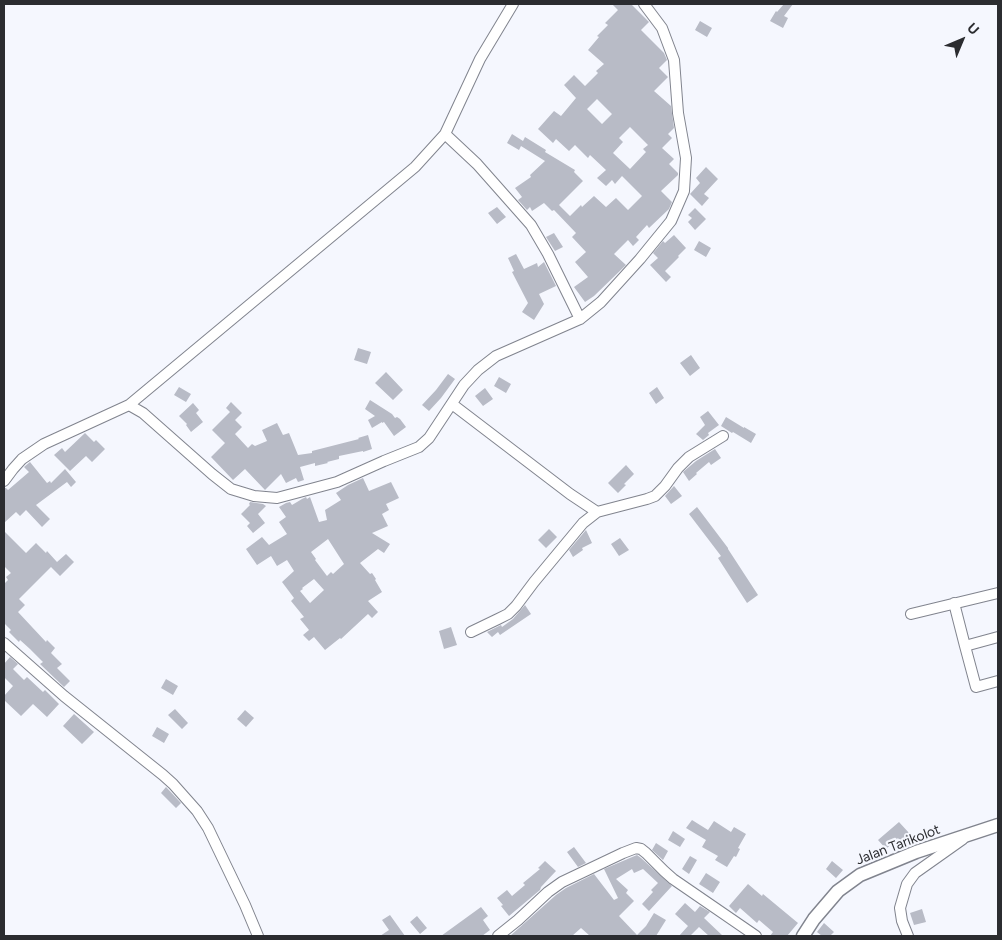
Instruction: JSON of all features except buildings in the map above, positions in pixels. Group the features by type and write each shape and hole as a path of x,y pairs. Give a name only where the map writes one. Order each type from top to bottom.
{"street":[{"path":"4,481 22,459 44,444 130,405 408,173 445,134 480,60 513,4"},
{"path":"130,405 143,413 231,489 254,496 277,498 337,482 420,447 429,438 464,384 478,370 496,356 580,319 601,302 640,260 671,221 684,191 686,158 678,113 674,60 662,28 644,4"},
{"path":"445,134 477,164 530,225 548,254 580,319"},
{"path":"452,404 597,512"},
{"path":"471,632 503,616 516,606 576,531 597,512 654,496 665,486 689,457 723,436"},
{"path":"911,614 998,592"},
{"path":"954,603 976,687 998,681"},
{"path":"965,646 998,637"},
{"path":"4,644 64,696 163,775 197,811 208,828 258,936"},
{"name":"Jalan Tarikolot","path":"803,936 814,919 838,891 860,875 916,852 998,825"},
{"path":"908,936 902,921 900,908 907,884 916,873 967,835"},
{"path":"498,936 562,882 636,848 646,853 674,879 756,936"}]}
